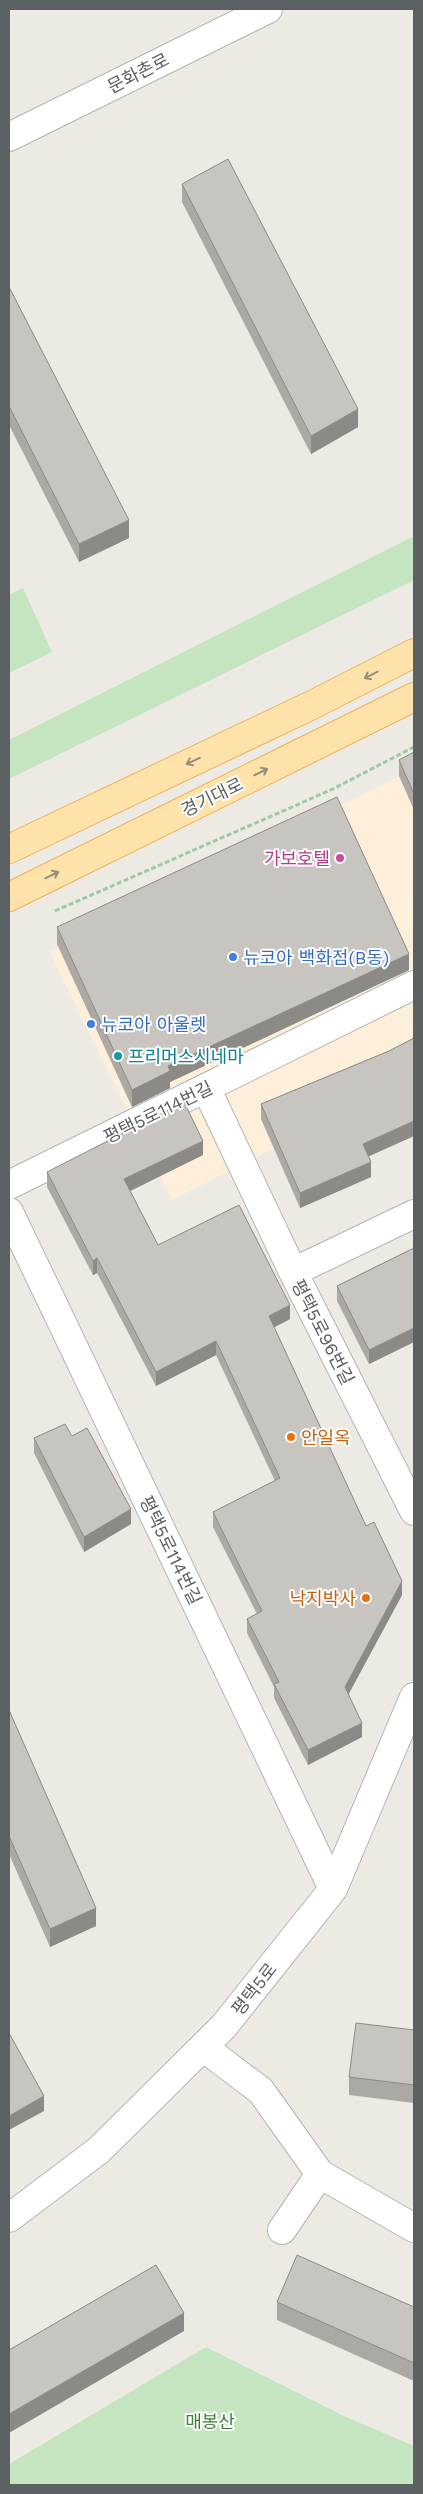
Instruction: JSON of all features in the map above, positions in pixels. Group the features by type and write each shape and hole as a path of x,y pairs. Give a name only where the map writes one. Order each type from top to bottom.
{"main road":[{"path":"9,849 414,653"},
{"name":"경기대로","path":"9,897 414,697"}],"street":[{"name":"문화촌로","path":"9,137 268,9"},
{"name":"평택5로114번길","path":"9,1185 414,985"},
{"path":"206,1088 293,1272"},
{"name":"평택5로114번길","path":"9,1212 333,1889"},
{"name":"평택5로96번길","path":"414,1214 293,1272 414,1512"},
{"name":"평택5로","path":"9,2218 99,2150 224,2026 333,1889 414,1697"},
{"path":"203,2047 261,2091 320,2174 414,2228"},
{"path":"282,2230 320,2174"}],"path":[{"path":"54,912 333,789 414,746"}],"shaded area":[{"path":"414,769 414,1107 403,1084 172,1200 49,952"}],"green space":[{"path":"414,536 414,580 9,779 9,740"},
{"path":"23,588 52,652 9,673 9,595"},
{"name":"매봉산","path":"206,2347 346,2417 414,2446 414,2485 9,2485 9,2464"}],"building":[{"path":"228,159 358,409 311,436 182,184"},
{"path":"9,287 129,520 79,544 9,406"},
{"path":"414,752 414,794 399,760"},
{"name":"뉴코아 백화점(B동)","path":"337,797 409,954 168,1066 170,1071 132,1090 57,927"},
{"path":"414,1038 414,1121 363,1144 371,1162 300,1193 261,1104 389,1051"},
{"path":"184,1102 203,1141 124,1179 158,1245 239,1205 290,1305 269,1316 366,1526 374,1522 402,1581 345,1687 362,1723 308,1750 274,1684 279,1682 247,1619 262,1611 213,1512 280,1478 216,1341 156,1372 97,1258 93,1261 47,1172"},
{"path":"414,1248 414,1328 369,1350 337,1286"},
{"path":"65,1424 72,1436 87,1428 131,1509 84,1537 34,1438"},
{"path":"9,1710 96,1908 50,1929 9,1836"},
{"path":"356,2023 414,2030 414,2085 349,2077"},
{"path":"9,2033 44,2096 9,2116"},
{"path":"297,2255 414,2307 414,2363 277,2302"},
{"path":"156,2265 184,2313 9,2414 9,2350"}],"place":[{"name":"가보호텔","path":"340,858"},
{"name":"뉴코아 백화점(B동)","path":"233,957"},
{"name":"뉴코아 아울렛","path":"91,1024"},
{"name":"프리머스시네마","path":"118,1056"},
{"name":"안일옥","path":"291,1437"},
{"name":"낙지박사","path":"366,1598"}]}
